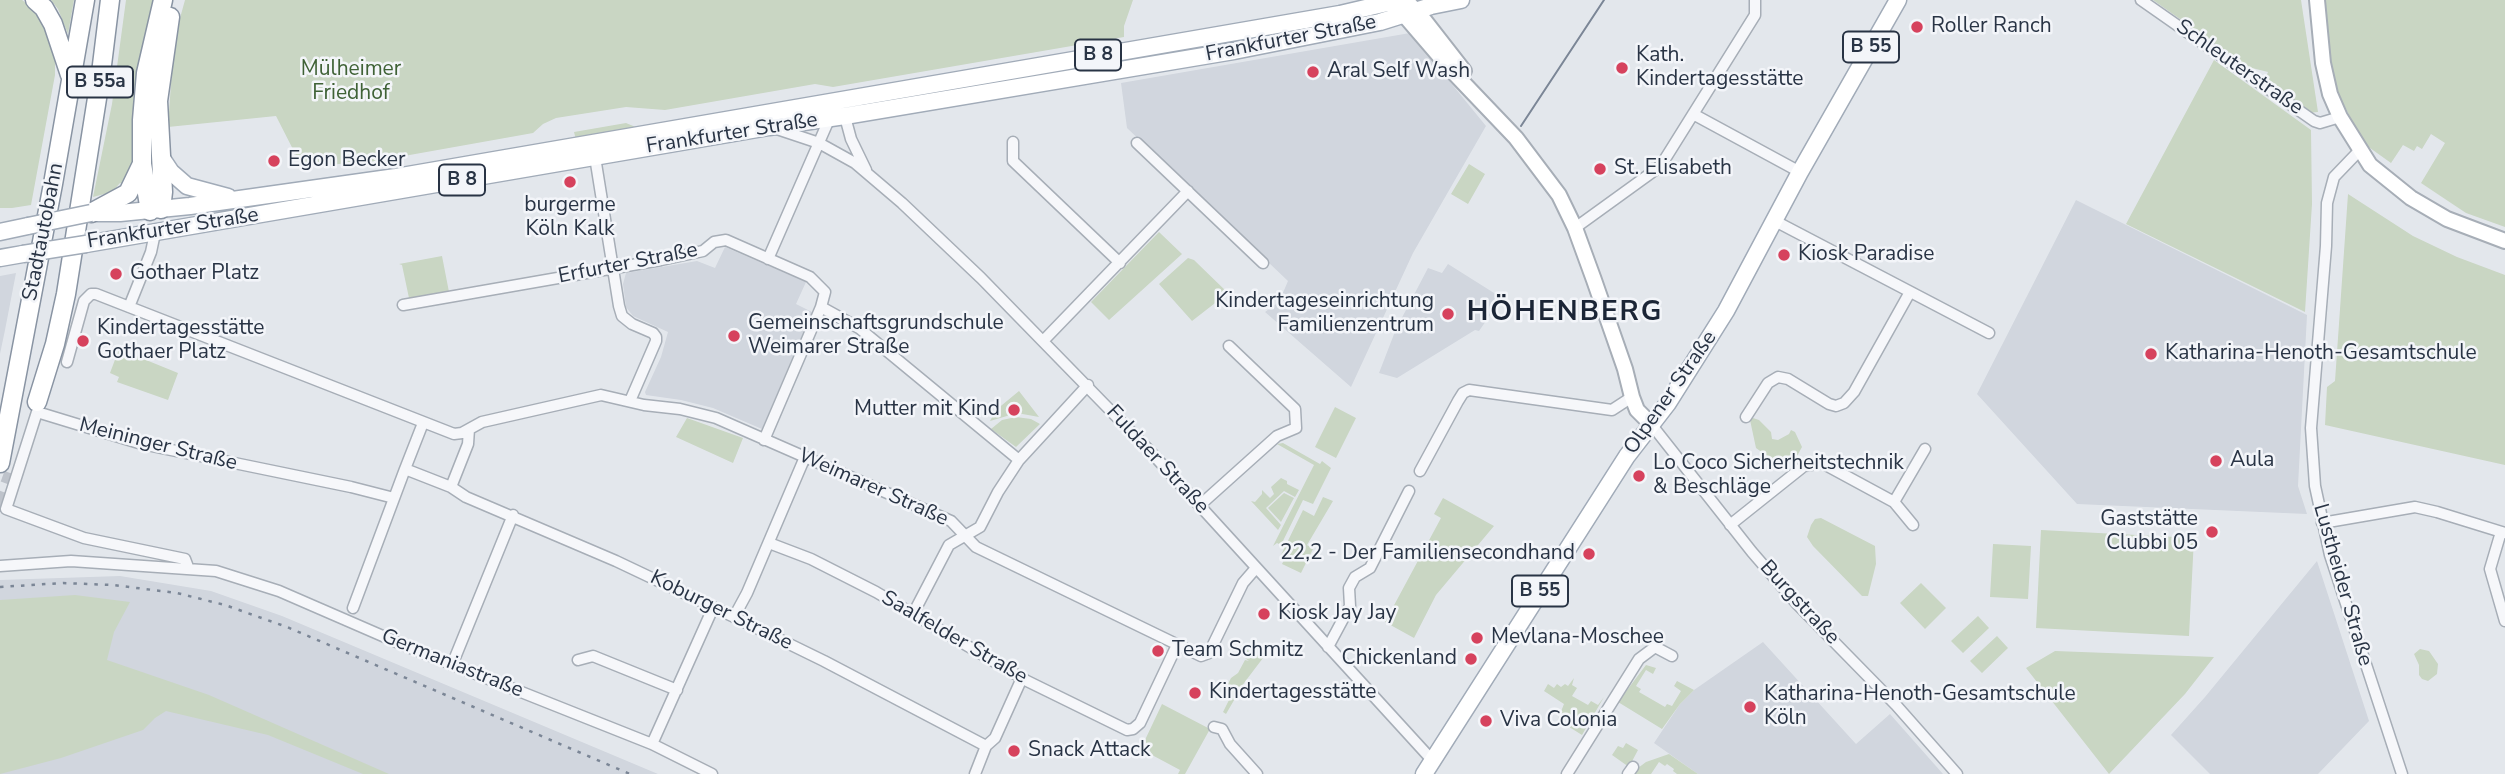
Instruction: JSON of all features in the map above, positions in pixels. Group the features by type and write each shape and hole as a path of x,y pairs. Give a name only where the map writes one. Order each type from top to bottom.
{"highway":[{"path":"35,0 48,14 58,34 71,82"},
{"name":"Stadtautobahn","path":"0,463 85,0"},
{"name":"Stadtautobahn","path":"37,402 55,344 66,294 102,73 110,0"},
{"path":"156,210 142,164 141,141 146,73 163,0"},
{"path":"156,210 161,157 158,102 166,36 174,0"},
{"path":"90,214 128,193 142,164"}],"main road":[{"name":"Frankfurter Straße","path":"0,232 90,214 156,210 396,177 1231,32 1344,7 1461,0"},
{"name":"Olpener Straße","path":"1428,767 1632,448 1676,391 1720,321 1800,172 1898,0"},
{"name":"Frankfurter Straße","path":"0,258 1234,51 1380,22 1401,5"},
{"path":"1231,32 1234,51"},
{"path":"161,157 171,172 187,186 237,199"},
{"path":"155,233 156,210"},
{"path":"0,223 24,227"}],"street":[{"path":"1575,228 1665,159 1755,15 1755,0"},
{"name":"Schleuterstraße","path":"2141,0 2314,121 2320,123 2340,117"},
{"path":"2317,0 2323,63 2330,94 2360,151 2381,176 2411,198 2447,219 2505,241"},
{"path":"1401,5 1507,122 1559,195 1575,228 1637,410 1651,424"},
{"path":"768,259 819,143 837,117 838,99"},
{"name":"Fuldaer Straße","path":"838,99 837,117 868,173"},
{"path":"1693,114 1800,172"},
{"name":"Fuldaer Straße","path":"769,127 819,143 844,156 868,173 951,248 1088,385 1328,647 1428,767"},
{"path":"1013,142 1013,161 1121,262"},
{"path":"1137,143 1263,263"},
{"name":"Lustheider Straße","path":"2360,151 2334,177 2327,202 2326,246 2311,428 2315,486 2322,523 2402,774"},
{"path":"595,157 622,316 632,324 653,333 656,341 630,401"},
{"path":"1044,340 1188,191"},
{"path":"1775,221 1989,333"},
{"path":"129,307 151,252 155,233"},
{"name":"Erfurter Straße","path":"403,305 703,251 714,242 726,240 810,277 825,292 821,307"},
{"path":"1746,417 1768,383 1779,377 1788,379 1829,404 1844,404 1852,395 1910,292"},
{"path":"67,362 84,301 91,294 96,294 454,434 468,429 468,444 451,487"},
{"path":"764,440 821,307 859,328 1018,460"},
{"path":"1199,506 1277,436 1296,428 1295,409 1229,346"},
{"path":"913,614 949,545 981,527 1018,460 1088,385"},
{"path":"1420,471 1458,401 1463,393 1469,390 1612,410 1632,397"},
{"name":"Weimarer Straße","path":"468,429 482,422 528,410 601,396 716,418 951,521 976,547 1201,656 1208,654 1243,583 1256,568"},
{"name":"Meininger Straße","path":"21,514 6,509 37,412 142,444 351,486 394,498"},
{"path":"353,608 423,422"},
{"name":"Burgstraße","path":"1651,424 1797,604 1896,705 1957,774"},
{"path":"1894,502 1925,449"},
{"path":"734,617 747,593 805,457"},
{"path":"1731,525 1804,466 1822,463 1894,502 1913,525"},
{"name":"Koburger Straße","path":"405,469 616,561 734,617 986,746"},
{"path":"1328,647 1350,606 1349,588 1355,577 1370,568 1409,491"},
{"path":"2322,523 2415,508 2503,532 2490,569 2505,621"},
{"name":"Germaniastraße","path":"21,514 84,538 185,559 188,568"},
{"path":"452,665 513,515"},
{"name":"Saalfelder Straße","path":"769,543 811,559 876,593 1022,678 1124,729 1131,730 1138,726 1177,645"},
{"name":"Germaniastraße","path":"0,566 71,561 216,571 279,591 452,665 652,744 712,774"},
{"path":"652,744 713,608"},
{"path":"1567,774 1639,659 1653,647 1672,656"},
{"path":"578,660 593,656 677,690"},
{"path":"975,774 986,746 995,738 1022,678"},
{"path":"1214,727 1222,729 1230,744 1257,774"}],"shaded area":[{"path":"1410,33 1486,126 1413,253 1351,387 1265,312 1279,302 1288,281 1127,128 1121,83"},
{"name":"Katharina-Henoth-Gesamtschule","path":"2076,200 2307,315 2298,486 2307,514 2077,504 1977,394"},
{"name":"Gemeinschaftsgrundschule Weimarer Straße","path":"725,247 806,282 796,304 812,312 762,429 713,408 646,395 668,332 633,316 626,307 623,284 626,273 697,261 715,268"},
{"name":"Kindertageseinrichtung Familienzentrum","path":"1448,264 1502,298 1479,331 1475,330 1397,378 1379,373 1396,329 1428,268 1442,273"},
{"path":"16,273 5,330 0,354 0,276"},
{"path":"2317,561 2369,721 2318,774 2210,774 2171,735"},
{"path":"120,576 211,591 282,616 658,774 0,774 0,580"},
{"name":"Katharina-Henoth-Gesamtschule Köln","path":"1763,642 1856,744 1890,714 1943,774 1698,774 1654,743 1680,704 1694,690"}],"green space":[{"path":"0,0 22,0 29,5 42,19 55,51 55,75 31,205 12,208 0,208"},
{"path":"51,0 74,0 68,34 58,9"},
{"path":"126,0 157,0 144,51 132,126 132,173 127,187 120,183 112,192 93,197 112,104"},
{"name":"Mülheimer Friedhof","path":"185,0 1133,0 1124,26 1124,37 833,87 815,84 665,110 626,107 556,118 533,133 376,161 302,167 276,116 168,127 174,40"},
{"path":"2153,0 2301,0 2318,112 2307,113 2264,82 2268,72 2248,67"},
{"path":"2325,0 2505,0 2505,227 2466,213 2421,183 2445,143 2431,134 2422,149 2417,146 2414,151 2403,145 2391,163 2363,143 2339,95 2328,62"},
{"path":"1152,54 1134,61 849,107 939,92 980,81"},
{"path":"2214,60 2311,130 2312,204 2305,312 2126,224"},
{"path":"626,123 638,128 576,140 574,132"},
{"path":"1469,164 1485,174 1468,204 1451,194"},
{"path":"2348,194 2413,236 2457,257 2505,275 2505,465 2325,425 2327,387 2335,381"},
{"path":"1159,232 1182,254 1109,320 1091,302"},
{"path":"442,256 449,292 409,298 402,265 399,264"},
{"path":"1188,258 1194,260 1228,293 1192,321 1159,284"},
{"path":"119,349 178,373 168,400 117,382 119,377 110,373"},
{"path":"1019,391 1039,417 1017,413 990,421 996,410"},
{"path":"1335,407 1356,418 1336,458 1315,447"},
{"path":"1016,417 1031,419 1040,424 1016,447 991,429 1002,420"},
{"path":"687,418 743,438 733,463 676,437"},
{"path":"1750,420 1759,420 1771,432 1772,439 1778,440 1791,430 1795,432 1802,447 1797,456 1770,458 1756,448"},
{"path":"1283,443 1331,468 1313,504 1303,500 1281,545 1277,543 1273,546 1314,465 1277,444"},
{"path":"1281,478 1299,490 1295,497 1284,491 1266,508 1281,525 1278,530 1251,501 1255,502 1262,490 1270,498 1274,494 1271,487"},
{"path":"1284,493 1294,498 1281,522 1268,508"},
{"path":"1323,497 1333,501 1307,545 1313,549 1301,573 1282,564 1285,558 1281,555 1303,510 1314,516"},
{"path":"1443,498 1494,526 1436,595 1414,638 1385,622 1441,518 1434,514"},
{"path":"1821,518 1875,546 1876,564 1868,596 1862,596 1807,537 1815,519"},
{"path":"2041,530 2194,538 2189,636 2036,628"},
{"path":"1993,544 2031,546 2028,599 1990,597"},
{"path":"1921,583 1946,608 1925,629 1900,603"},
{"path":"75,595 130,602 114,632 107,660 209,695 389,774 363,774 268,735 166,711 143,730 61,758 0,774 0,600"},
{"path":"1978,616 1989,628 1963,653 1951,641"},
{"path":"1997,636 2008,648 1982,673 1970,661"},
{"path":"1245,649 1263,658 1226,714 1223,712 1229,700 1226,688 1245,660 1249,661 1242,656"},
{"path":"2420,649 2429,651 2438,664 2437,674 2428,681 2419,675 2419,665 2414,654"},
{"path":"2055,651 2214,657 2185,694 2109,774 2026,668"},
{"path":"1646,665 1656,668 1653,674 1646,670 1636,686 1641,689 1639,692 1665,707 1667,704 1672,706 1681,691 1674,686 1677,681 1694,690 1662,729 1618,702"},
{"path":"1574,678 1572,685 1577,688 1572,696 1588,705 1591,701 1598,705 1604,697 1582,735 1566,725 1568,720 1562,716 1558,719 1564,704 1544,691 1548,684 1554,688 1557,684 1561,687 1565,684 1568,686"},
{"path":"1162,704 1210,729 1185,774 1178,774 1180,770 1152,755 1145,740"},
{"path":"1626,743 1638,750 1629,767 1612,755 1618,746 1623,748"},
{"path":"1669,754 1698,774 1677,774 1667,764 1665,766 1659,762 1651,774 1630,774 1646,762"}],"tunnel":[{"path":"0,510 13,474"}],"tram line":[{"path":"1521,126 1604,0"}],"railway":[{"path":"0,587 63,583 113,585 177,593 225,605 287,627 630,774"}],"place":[{"name":"Roller Ranch","path":"1917,27"},
{"name":"Kath. Kindertagesstätte","path":"1622,68"},
{"name":"Aral Self Wash","path":"1313,72"},
{"name":"Egon Becker","path":"274,161"},
{"name":"St. Elisabeth","path":"1600,169"},
{"name":"burgerme Köln Kalk","path":"570,182"},
{"name":"Kiosk Paradise","path":"1784,255"},
{"name":"Gothaer Platz","path":"116,274"},
{"name":"Kindertageseinrichtung Familienzentrum","path":"1448,314"},
{"name":"Gemeinschaftsgrundschule Weimarer Straße","path":"734,336"},
{"name":"Kindertagesstätte Gothaer Platz","path":"83,341"},
{"name":"Katharina-Henoth-Gesamtschule","path":"2151,354"},
{"name":"Mutter mit Kind","path":"1014,410"},
{"name":"Aula","path":"2216,461"},
{"name":"Lo Coco Sicherheitstechnik & Beschläge","path":"1639,476"},
{"name":"Gaststätte Clubbi 05","path":"2212,532"},
{"name":"22,2 - Der Familiensecondhand","path":"1589,554"},
{"name":"Kiosk Jay Jay","path":"1264,614"},
{"name":"Mevlana-Moschee","path":"1477,638"},
{"name":"Team Schmitz","path":"1158,651"},
{"name":"Chickenland","path":"1471,659"},
{"name":"Kindertagesstätte","path":"1195,693"},
{"name":"Katharina-Henoth-Gesamtschule Köln","path":"1750,707"},
{"name":"Viva Colonia","path":"1486,721"},
{"name":"Snack Attack","path":"1014,751"}],"district":[{"name":"HÖHENBERG","path":"1565,313"}]}
